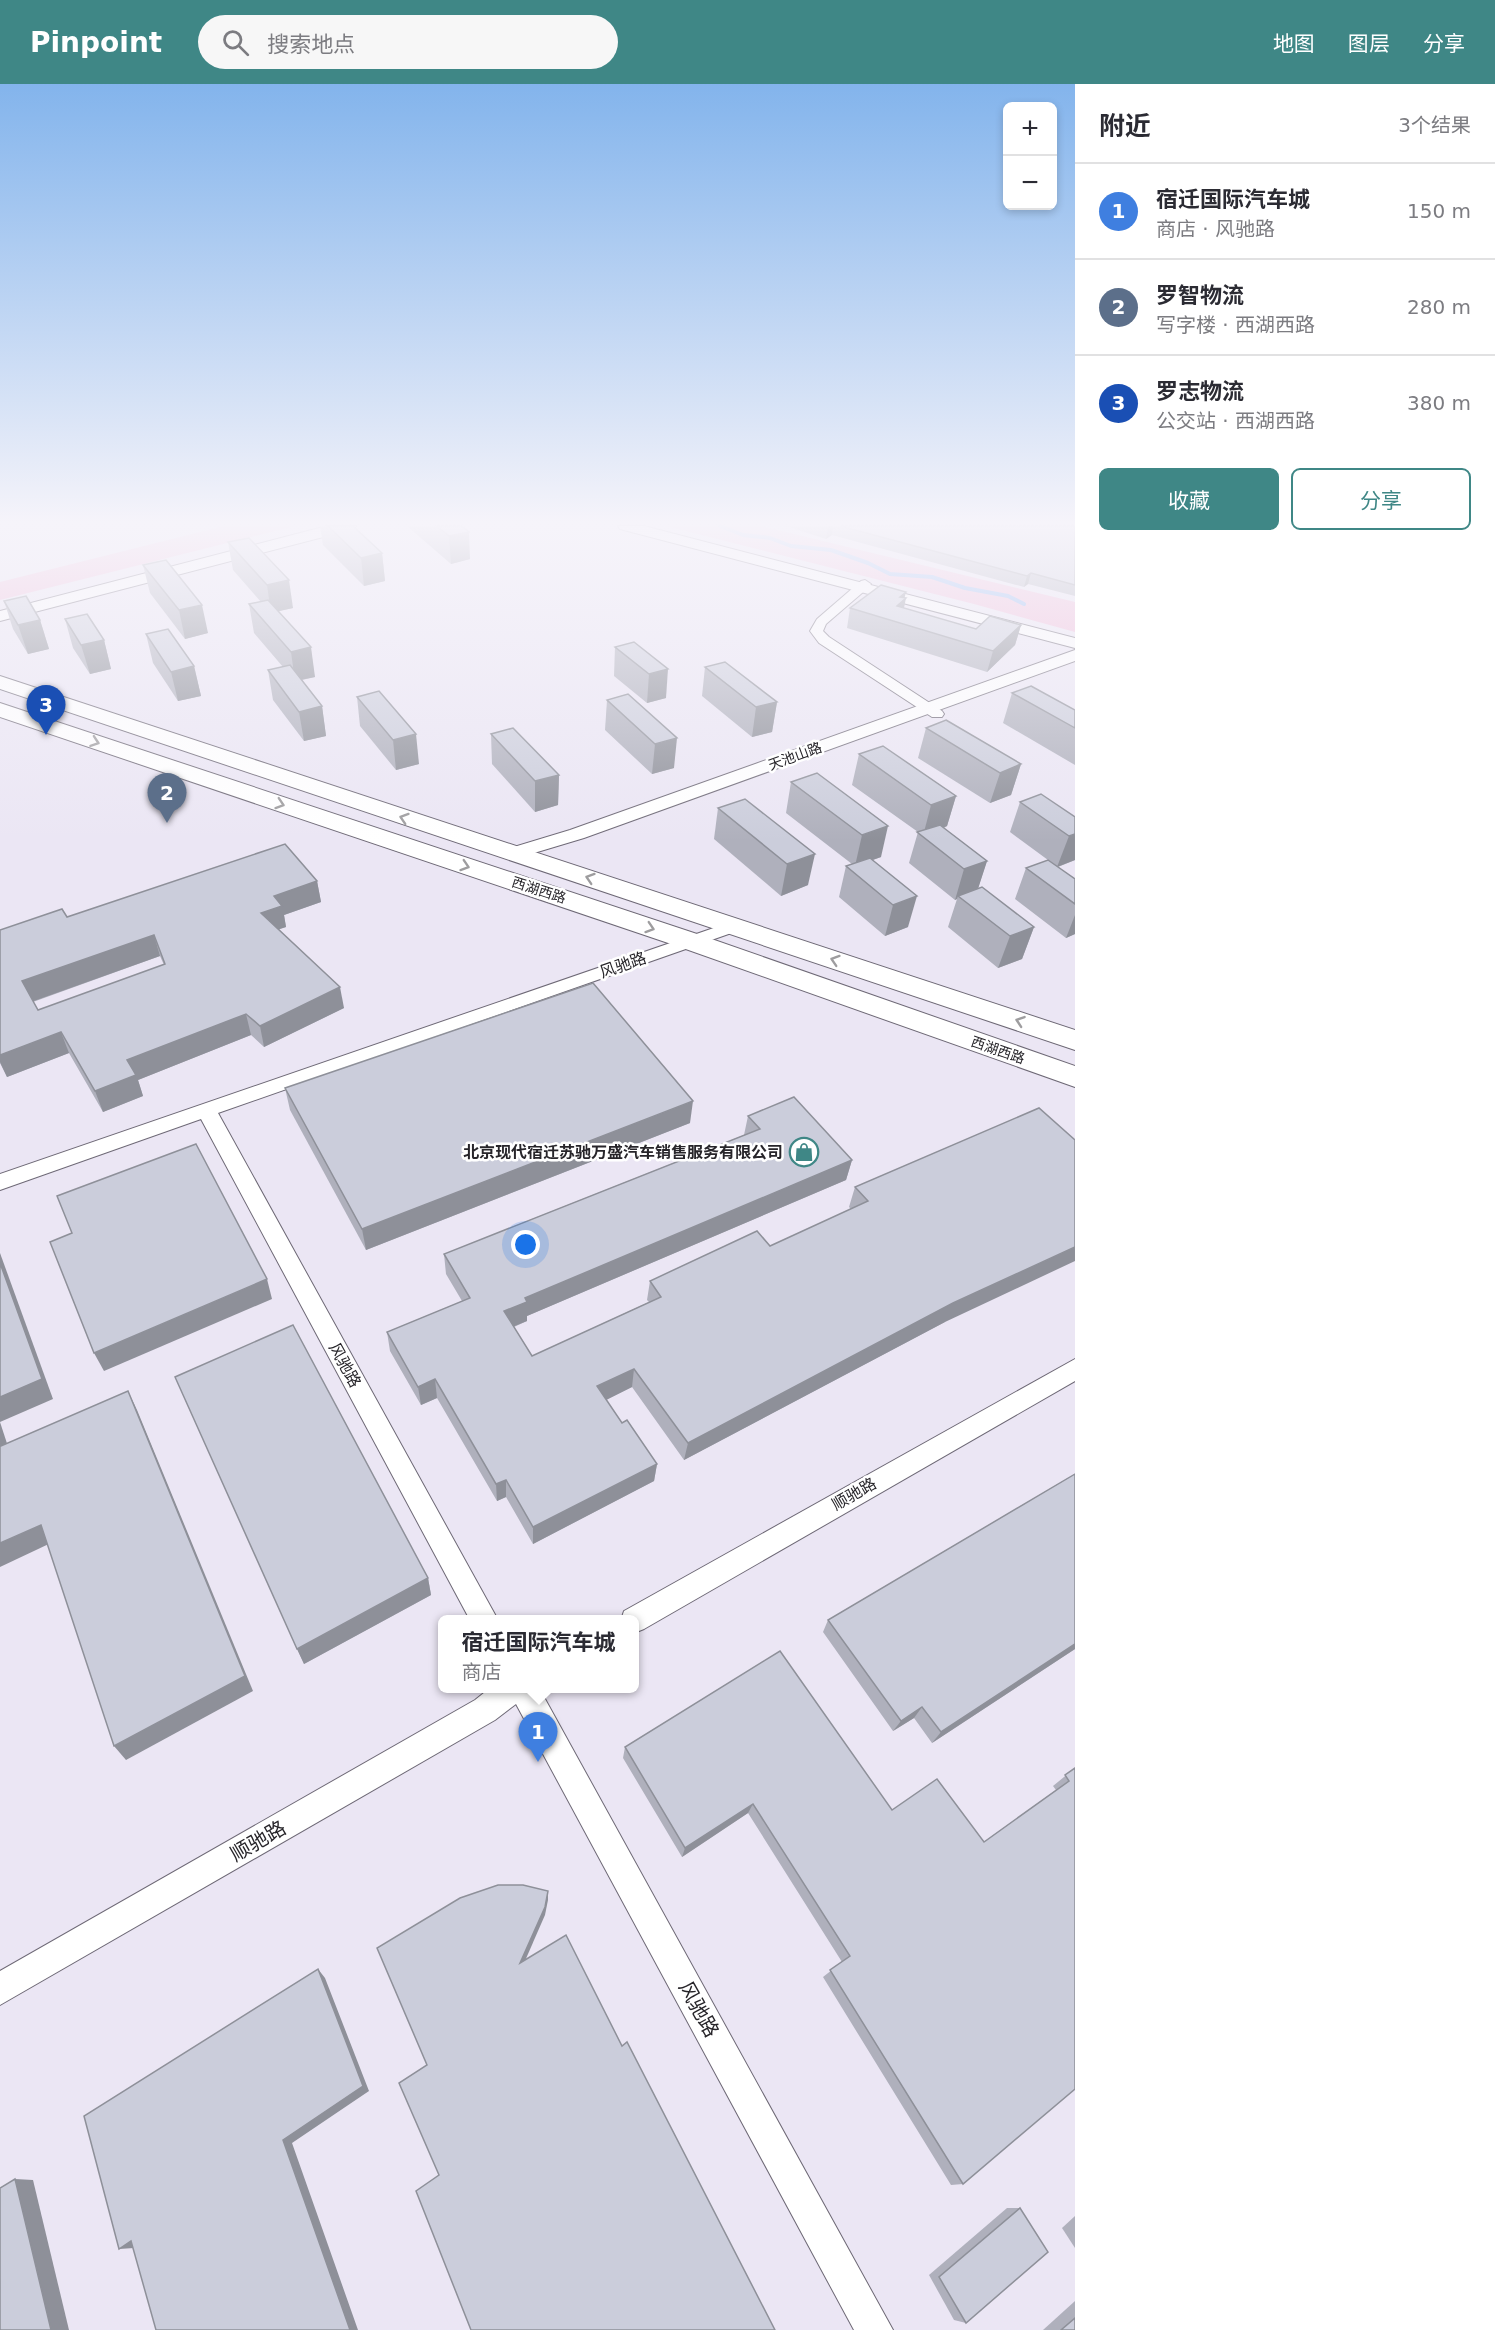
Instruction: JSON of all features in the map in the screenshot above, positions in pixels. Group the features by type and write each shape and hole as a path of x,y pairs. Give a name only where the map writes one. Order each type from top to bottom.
{"main road":[{"name":"西湖西路","path":"0,682 1075,1040"},
{"name":"西湖西路","path":"0,710 690,941 1075,1077"}],"street":[{"path":"816,631 824,640 933,711"},
{"path":"1030,631 1075,643"},
{"path":"1046,631 1075,638"},
{"name":"天池山路","path":"551,865 586,842 1075,655"},
{"name":"天池山路","path":"514,854 1075,663"},
{"name":"风驰路","path":"0,1182 734,926"},
{"name":"风驰路","path":"206,1110 482,1615"},
{"name":"顺驰路","path":"639,1617 1075,1369"},
{"name":"顺驰路","path":"0,1989 485,1710 508,1693"},
{"name":"风驰路","path":"525,1693 874,2330"}],"building":[{"path":"72,631 98,631 104,640 81,645"},
{"path":"169,631 194,666 171,672 146,634"},
{"path":"272,631 296,631 311,647 291,652"},
{"path":"926,631 1015,631 993,651"},
{"path":"634,642 668,669 649,674 615,647"},
{"path":"725,662 777,702 756,707 705,667"},
{"path":"290,665 322,706 299,712 268,670"},
{"path":"1031,686 1075,710 1075,728 1012,693"},
{"path":"379,691 416,734 393,740 357,697"},
{"path":"628,694 677,738 655,744 607,700"},
{"path":"946,720 1021,764 1000,773 926,728"},
{"path":"513,728 559,775 535,781 491,734"},
{"path":"883,746 956,796 931,805 859,754"},
{"path":"817,773 888,826 862,835 791,782"},
{"path":"1041,794 1075,817 1075,834 1069,836 1020,802"},
{"path":"745,799 815,854 787,864 718,808"},
{"path":"940,825 987,861 964,869 917,832"},
{"path":"285,844 317,881 274,896 282,906 261,913 340,987 260,1026 246,1014 127,1060 136,1075 95,1091 61,1032 0,1055 0,930 62,909 67,917","holes":["154,935 165,964 38,1010 22,981"]},
{"path":"870,858 917,896 893,905 846,866"},
{"path":"1048,860 1075,879 1075,904 1026,868"},
{"path":"982,887 1034,927 1010,936 958,896"},
{"path":"593,983 693,1101 362,1229 285,1088"},
{"path":"794,1097 852,1160 525,1298 527,1302 504,1311 532,1356 661,1297 650,1281 757,1231 770,1246 868,1201 855,1187 1039,1108 1075,1140 1075,1247 953,1303 688,1443 634,1369 597,1386 622,1423 627,1420 657,1464 533,1527 506,1480 496,1484 435,1379 418,1387 387,1332 470,1298 444,1254 760,1129 748,1116"},
{"path":"196,1144 267,1279 94,1353 50,1242 72,1233 57,1196"},
{"path":"0,1263 42,1379 0,1397"},
{"path":"293,1325 428,1578 297,1649 175,1377"},
{"path":"128,1391 245,1676 114,1746 41,1525 0,1543 0,1442 1,1446"},
{"path":"1075,1474 1075,1644 941,1732 922,1707 901,1721 828,1620"},
{"path":"780,1651 892,1810 937,1779 984,1842 1069,1781 1065,1775 1075,1768 1075,2089 963,2184 830,1970 850,1956 753,1804 685,1848 625,1747"},
{"path":"498,1885 523,1885 548,1891 545,1907 520,1963 566,1935 622,2046 627,2042 775,2330 471,2330 416,2191 439,2175 399,2083 427,2065 377,1948 460,1898"},
{"path":"318,1969 363,2086 283,2140 350,2330 156,2330 131,2241 119,2249 84,2116"},
{"path":"15,2179 51,2330 0,2330 0,2188"},
{"path":"1020,2208 1048,2252 966,2323 939,2277"},
{"path":"1075,2318 1075,2330 1061,2330"}],"place":[{"name":"罗志物流","path":"46,735"},
{"name":"罗智物流","path":"167,823"},
{"name":"北京现代宿迁苏驰万盛汽车销售服务有限公司","path":"804,1152"},
{"name":"宿迁国际汽车城","path":"538,1762"}]}
